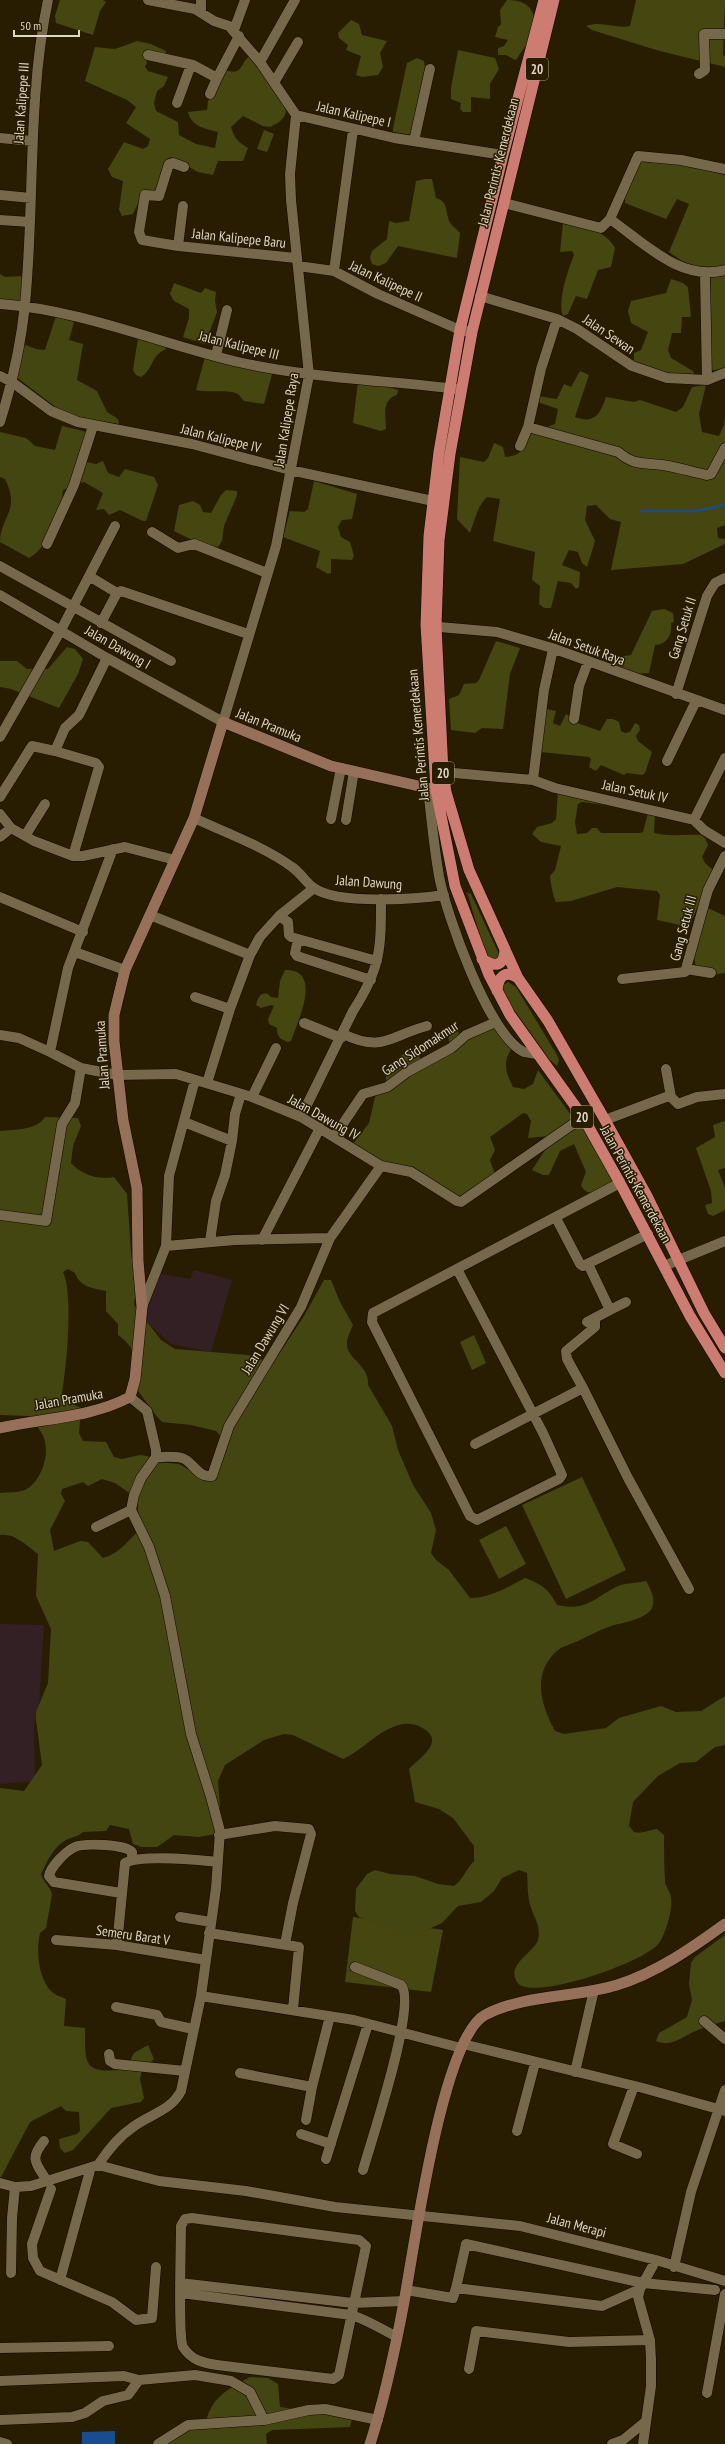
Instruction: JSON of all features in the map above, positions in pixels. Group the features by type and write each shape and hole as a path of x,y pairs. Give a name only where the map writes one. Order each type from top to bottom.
{"highway":[{"name":"Jalan Perintis Kemerdekaan","path":"432,576 443,501 444,453 450,388 466,331 502,155 544,0"},
{"name":"Jalan Perintis Kemerdekaan","path":"554,0 480,296 466,331 461,390 433,501 431,626 432,789 456,886 482,959 497,991 510,1015 536,1054 583,1117 648,1234 690,1316 725,1373"},
{"name":"Jalan Perintis Kemerdekaan","path":"431,626 446,792 469,870 518,978 548,1021 605,1120 647,1196 704,1313 725,1348"},
{"path":"482,959 496,966 504,960 505,949"},
{"path":"497,991 500,978 505,974 509,973 518,978"}],"main road":[{"name":"Jalan Pramuka","path":"0,1428 31,1421 98,1411 130,1397 135,1379 142,1307 138,1261 137,1188 123,1120 117,1075 114,1041 114,1015 125,970 194,818 223,722 341,768 432,789"},
{"path":"370,2444 378,2420 397,2337 419,2215 439,2122 450,2079 462,2046 476,2022 493,2011 551,1997 616,1985 656,1968 725,1924"}],"street":[{"name":"Jalan Kalipepe III","path":"0,422 12,382 25,305 30,222 32,141 38,60 48,0"},
{"name":"Jalan Kalipepe I","path":"148,0 201,12 237,33 274,81 296,115 353,130 502,155"},
{"path":"201,0 201,12"},
{"path":"210,94 237,33 245,0"},
{"path":"260,62 295,0"},
{"path":"699,74 704,70 704,34 725,34"},
{"path":"274,81 298,42"},
{"path":"148,55 191,65 216,78"},
{"path":"177,103 191,65"},
{"path":"414,141 430,69"},
{"name":"Jalan Kalipepe Raya","path":"223,722 248,634 276,546 292,470 309,375 297,262 290,174 296,115"},
{"path":"334,271 353,130"},
{"path":"0,138 32,141"},
{"path":"504,203 599,227 604,226 610,219 638,156 681,160 725,169"},
{"name":"Jalan Kalipepe Baru","path":"184,167 173,163 169,164 159,196 145,195 139,232 142,240 297,262"},
{"path":"0,195 31,198"},
{"name":"Jalan Kalipepe Baru","path":"178,246 183,206"},
{"path":"610,219 673,264 690,271 705,274 725,270"},
{"path":"0,220 30,222"},
{"name":"Jalan Kalipepe II","path":"297,262 334,271 378,294 466,331"},
{"path":"705,274 707,380"},
{"name":"Jalan Sewan","path":"480,296 557,319 577,329 632,366 667,378 707,380 725,373"},
{"name":"Jalan Kalipepe III","path":"0,304 25,305 111,325 216,355 309,375 461,390"},
{"path":"216,355 227,310"},
{"path":"520,446 528,427 541,369 557,319"},
{"name":"Jalan Kalipepe IV","path":"0,376 12,382 51,411 67,419 93,426 192,444 292,470 433,501"},
{"path":"47,544 74,485 93,426"},
{"path":"528,427 618,452 630,461 645,465 660,464 707,475 711,474 725,448"},
{"path":"0,737 61,630 115,526"},
{"path":"152,532 178,548 194,544 268,574"},
{"path":"0,566 72,608 171,662"},
{"path":"89,576 117,593 130,593 248,634"},
{"name":"Gang Setuk II","path":"676,694 707,596 715,583 725,578"},
{"path":"101,623 117,593"},
{"name":"Jalan Dawung I","path":"0,595 107,658 223,722"},
{"name":"Jalan Setuk Raya","path":"431,626 497,632 553,649 676,694 725,710"},
{"path":"533,780 544,690 553,649"},
{"path":"55,751 67,726 79,715 107,658"},
{"path":"574,719 579,686 588,662"},
{"path":"667,761 696,701"},
{"path":"0,797 32,746 96,763 99,767 72,856"},
{"path":"694,820 725,758"},
{"path":"331,819 341,768"},
{"path":"346,820 354,771"},
{"name":"Jalan Setuk IV","path":"443,772 533,780 555,788 694,820 704,830 725,843"},
{"path":"432,789 439,877 468,964 496,1022 513,1043 524,1052 536,1054"},
{"path":"25,836 45,804"},
{"path":"0,814 11,828 25,836 72,856 113,849 134,848 174,860"},
{"name":"Jalan Dawung","path":"194,818 293,867 314,888 351,898 418,899 444,895"},
{"path":"0,837 11,828"},
{"path":"50,1052 64,980 113,849"},
{"name":"Gang Setuk III","path":"622,979 683,973 686,969 708,890 725,856"},
{"path":"207,1083 230,1009 250,955 260,937 279,916 314,888"},
{"path":"0,897 83,932"},
{"path":"301,1117 371,980 382,937 381,899"},
{"path":"150,915 250,955"},
{"path":"279,916 288,922 289,935 298,939 377,961"},
{"path":"298,939 296,955 371,980"},
{"path":"75,952 125,970"},
{"path":"686,969 711,973"},
{"path":"195,997 230,1009"},
{"name":"Gang Sidomakmur","path":"334,1137 363,1094 387,1087 407,1072 451,1048 466,1035 496,1022"},
{"path":"304,1023 360,1042 378,1044 427,1026"},
{"name":"Jalan Dawung IV","path":"0,1035 19,1038 81,1068 117,1075 164,1073 252,1096 301,1117 381,1166"},
{"path":"252,1096 276,1048"},
{"path":"0,1215 46,1221 62,1124 74,1103 81,1068"},
{"path":"666,1069 671,1096 678,1104 698,1097 725,1094"},
{"path":"142,1307 166,1246 168,1182 195,1080"},
{"path":"210,1241 216,1201 225,1175 232,1141 235,1114 242,1094"},
{"path":"605,1120 639,1106 671,1096"},
{"path":"381,1166 411,1172 457,1201 461,1202 583,1117"},
{"path":"184,1122 232,1141"},
{"path":"262,1240 320,1128"},
{"name":"Jalan Dawung VI","path":"156,1457 184,1459 198,1471 207,1476 212,1476 229,1426 300,1307 330,1238 381,1166"},
{"path":"457,1270 533,1414 562,1475 559,1479 484,1518 473,1520 372,1322 373,1312 457,1270 620,1183"},
{"path":"556,1218 580,1264 584,1266 648,1234"},
{"path":"166,1246 210,1241 330,1238"},
{"path":"677,1260 725,1241"},
{"name":"Jalan Perintis Kemerdekaan","path":"664,1266 677,1260"},
{"path":"588,1264 610,1310"},
{"path":"626,1302 591,1320 595,1327 566,1351 567,1359 628,1478 689,1589"},
{"path":"474,1444 583,1388"},
{"path":"60,2280 94,2166 123,2134 165,2109 177,2098 185,2071 201,1996 218,1862 219,1835 211,1797 191,1734 165,1596 149,1547 131,1510 134,1495 141,1478 156,1457 152,1426 147,1411 130,1397"},
{"path":"96,1527 131,1510"},
{"path":"219,1835 275,1826 309,1829 312,1834 293,1903 285,1944"},
{"path":"121,1893 54,1882 49,1876 50,1869 75,1847 82,1846 126,1847 132,1852 132,1860"},
{"path":"117,1945 121,1893 126,1863 132,1860 218,1862"},
{"path":"180,1917 211,1922"},
{"path":"209,1933 285,1944 300,1948 293,2009"},
{"name":"Semeru Barat V","path":"56,1940 117,1945 206,1960"},
{"path":"356,1967 401,1985 404,1988 402,2033 363,2170"},
{"path":"574,2072 594,1990"},
{"path":"201,1996 293,2009 368,2024 634,2086 722,2110"},
{"path":"116,2007 156,2015 161,2022 193,2029"},
{"path":"306,2120 312,2087 330,2016"},
{"path":"704,2021 725,2039"},
{"path":"326,2159 368,2024"},
{"path":"109,2054 110,2061 114,2064 185,2071"},
{"path":"517,2131 534,2063"},
{"path":"240,2073 312,2087"},
{"path":"634,2086 613,2144 637,2154"},
{"path":"674,2267 691,2192 722,2110 725,2090"},
{"path":"301,2134 331,2144"},
{"path":"44,2141 34,2156 35,2162 49,2185 32,2250 40,2270 112,2302 136,2320 147,2320 152,2318 156,2268"},
{"path":"0,2183 15,2187 49,2185 94,2166"},
{"name":"Jalan Merapi","path":"94,2166 159,2181 246,2191 335,2207 419,2215 544,2230 656,2260 674,2267 725,2281"},
{"path":"11,2273 11,2226 15,2187"},
{"path":"192,2218 363,2243 366,2246 366,2251 354,2303 339,2375 335,2378 200,2362 192,2358 181,2343 181,2226 185,2219 192,2218"},
{"path":"406,2290 453,2298 466,2244 641,2286 720,2292 707,2393"},
{"path":"643,2444 651,2386 650,2340 638,2297 641,2286 656,2260"},
{"path":"456,2288 602,2306 641,2286"},
{"path":"181,2288 269,2299 351,2315 370,2321 379,2329 397,2337"},
{"path":"269,2299 374,2304 383,2301 404,2301"},
{"path":"370,2321 374,2304"},
{"path":"469,2369 476,2331 569,2342 650,2340"},
{"path":"0,2348 109,2346"},
{"path":"0,2381 124,2376 139,2380 195,2375 230,2381 250,2392 264,2420"},
{"path":"0,2420 78,2415 103,2401 128,2396 139,2380"},
{"path":"158,2444 188,2425 264,2420 309,2410 325,2409 378,2420"},
{"path":"612,2444 623,2440 645,2422"},
{"path":"0,2442 7,2444"}],"shaded area":[{"path":"60,0 103,0 106,2 100,11 93,35 56,23 55,16"},
{"path":"507,0 518,1 526,5 532,11 534,18 534,26 528,43 515,60 506,55 498,55 498,48 504,46 508,40 495,37 498,27 501,24 500,10"},
{"path":"636,0 725,0 723,55 725,56 725,67 656,50 592,30 586,26 592,24 603,24 624,27 630,26"},
{"path":"351,20 359,24 362,35 387,41 380,53 383,67 378,75 362,77 356,75 361,56 346,50 348,45 339,38 338,33"},
{"path":"137,41 151,44 166,51 165,57 145,58 147,63 145,67 148,71 168,77 164,86 157,91 154,103 156,111 178,122 179,135 196,144 215,148 218,132 195,124 188,112 207,110 208,101 224,71 237,71 249,57 285,103 286,112 278,123 270,127 263,126 243,116 231,127 237,139 248,148 243,161 218,161 213,175 198,172 171,157 167,159 156,192 140,199 133,214 122,216 119,210 123,181 112,177 108,169 124,142 143,149 148,146 150,139 126,123 136,107 127,100 85,81 95,47 115,49"},
{"path":"458,50 495,58 499,69 490,84 490,99 471,97 471,112 463,112 460,109 461,103 451,99 451,88"},
{"path":"417,58 424,61 425,67 412,135 393,132 407,63"},
{"path":"264,130 274,134 267,152 257,149"},
{"path":"642,159 676,163 725,175 725,267 714,272 689,266 669,252 689,204 677,199 666,219 625,203 625,197"},
{"path":"432,179 436,198 443,202 451,224 460,233 457,258 398,246 386,263 378,266 372,264 370,258 372,251 387,239 389,221 396,223 409,221 416,181"},
{"path":"563,223 585,227 599,233 606,237 615,248 611,267 598,270 587,299 576,296 568,314 563,316 561,302 562,294 574,255 572,251 560,252"},
{"path":"0,274 5,277 21,276 24,279 22,305 0,302"},
{"path":"725,274 725,368 710,371 711,277"},
{"path":"671,279 683,283 688,287 691,317 682,317 681,333 672,333 668,350 671,358 693,371 695,376 666,373 634,361 634,353 641,350 648,332 631,323 628,311 631,301 666,293"},
{"path":"174,283 201,293 205,288 216,292 215,301 217,312 205,344 183,337 189,318 189,309 174,301 170,294"},
{"path":"56,316 74,322 69,340 83,344 77,380 97,391 107,412 118,419 119,424 78,419 58,409 15,376 23,344 36,349 45,350"},
{"path":"138,338 164,345 166,349 157,355 148,370 141,377 136,375 133,370"},
{"path":"205,357 272,374 264,404 244,401 239,395 234,393 224,391 196,390"},
{"path":"580,371 589,375 575,417 582,419 592,418 599,413 606,397 634,402 640,400 676,412 683,407 692,387 706,385 699,414 702,432 719,436 724,425 725,415 725,525 717,528 718,538 725,539 725,544 683,564 611,570 621,522 610,519 596,505 587,506 585,520 595,541 587,567 582,563 578,552 569,550 562,565 580,572 579,587 576,589 571,583 558,581 551,608 544,608 539,604 540,586 532,580 535,552 493,541 500,499 487,497 481,505 470,533 457,519 460,457 484,462 488,458 494,443 503,447 505,457 515,455 521,451 528,434 555,424 558,409 535,401 536,396 557,399 564,384 571,387"},
{"path":"358,381 377,383 398,390 397,395 392,397 386,405 386,429 381,431 353,423"},
{"path":"62,426 87,432 87,462 96,464 103,461 108,473 119,477 125,469 154,477 158,485 146,521 120,510 109,515 104,509 96,510 103,493 84,482 63,490 60,509 50,534 41,548 29,558 0,542 1,533 11,499 5,479 0,477 0,432 26,438 35,446 55,450"},
{"path":"314,481 357,494 352,519 342,520 338,527 341,537 350,542 354,556 352,560 331,559 331,573 328,574 316,567 320,551 283,537 290,511 304,512 308,509"},
{"path":"226,490 237,491 237,495 224,526 222,541 218,547 192,540 174,531 179,505 193,501 200,505 203,512 211,513 221,495"},
{"path":"664,609 673,613 674,622 671,623 671,631 668,638 663,643 655,645 649,673 633,674 614,669 613,664 624,656 631,655 652,611"},
{"path":"496,641 520,648 510,674 503,729 482,728 475,733 451,730 449,699 459,695 464,684 476,683 479,680"},
{"path":"67,647 75,649 83,659 78,674 59,708 11,689 0,687 0,661 17,661 27,669 48,669"},
{"path":"546,709 556,711 553,723 560,726 566,714 580,724 600,731 607,719 613,719 619,722 621,731 625,733 630,732 635,723 639,725 640,730 636,736 638,741 652,752 645,773 642,775 627,773 624,775 601,765 596,771 589,767 591,759 589,757 540,752"},
{"path":"558,791 605,802 605,805 582,802 578,804 575,822 577,834 587,833 592,828 597,828 601,833 640,833 643,832 648,813 655,814 654,833 672,835 701,835 705,838 708,845 702,857 705,863 713,870 689,927 657,920 660,895 657,891 617,887 571,901 556,902 550,876 555,870 561,846 541,842 532,834 537,827 552,823 556,819"},
{"path":"467,892 471,894 499,954 498,959 489,959 485,953"},
{"path":"708,908 725,916 725,973 712,975 696,968 693,952"},
{"path":"285,970 297,972 303,978 306,987 302,1010 291,1041 288,1042 280,1037 277,1028 269,1024 268,1019 274,1006 271,1005 261,1008 256,1005 259,998 263,994 268,994 271,997 278,998 280,981"},
{"path":"508,982 516,987 557,1055 559,1060 557,1066 550,1060 503,994 503,985"},
{"path":"496,1027 514,1046 506,1061 508,1076 513,1087 524,1089 533,1084 538,1070 573,1118 549,1136 528,1138 531,1121 527,1114 523,1113 490,1137 495,1150 490,1160 495,1174 457,1198 414,1167 382,1163 353,1144 369,1123 375,1097 385,1085 386,1077 397,1065 397,1059 406,1052 414,1051 422,1060 449,1044 448,1028 457,1030 461,1036 471,1036"},
{"path":"45,1117 78,1118 81,1126 73,1146 71,1163 80,1171 91,1176 102,1178 114,1177 127,1194 131,1252 136,1289 134,1305 161,1340 175,1349 248,1355 273,1363 304,1316 324,1280 331,1280 340,1302 353,1325 347,1343 350,1354 365,1372 368,1378 368,1385 392,1426 398,1450 413,1485 431,1513 436,1530 431,1553 436,1560 449,1570 470,1598 477,1598 491,1594 525,1578 536,1582 548,1591 557,1605 576,1607 590,1602 618,1586 646,1581 653,1596 652,1609 649,1612 631,1621 598,1631 562,1647 550,1659 544,1669 541,1679 541,1689 546,1711 555,1731 564,1734 606,1728 619,1718 661,1706 676,1712 701,1711 725,1696 725,1745 715,1747 696,1762 680,1763 658,1776 633,1802 629,1826 634,1832 657,1829 664,1835 665,1882 670,1895 671,1908 664,1933 659,1943 650,1951 633,1960 588,1978 564,1984 542,1987 526,1987 517,1982 515,1970 517,1964 535,1945 539,1934 539,1929 529,1900 527,1873 519,1870 502,1878 494,1891 481,1902 458,1906 442,1923 409,1938 401,1938 388,1928 359,1917 355,1911 356,1889 367,1874 375,1870 390,1874 415,1876 438,1884 454,1886 460,1881 474,1861 474,1846 453,1818 439,1809 415,1802 409,1769 427,1752 432,1741 431,1736 427,1731 416,1725 405,1724 383,1732 343,1759 293,1735 284,1734 264,1740 225,1765 218,1781 220,1807 216,1820 215,1834 199,1837 174,1835 157,1847 141,1847 133,1844 129,1829 110,1825 106,1831 83,1832 66,1840 54,1851 41,1874 52,1895 46,1928 40,1933 38,1948 39,1964 44,1980 52,1992 66,1999 64,2026 85,2028 85,2051 89,2065 101,2070 126,2069 134,2053 148,2045 154,2059 142,2070 140,2079 144,2098 141,2102 111,2108 73,2150 65,2153 60,2148 59,2139 77,2134 80,2131 79,2112 66,2111 61,2106 30,2122 0,2179 0,1788 24,1791 42,1765 36,1712 48,1683 51,1629 36,1596 38,1554 11,1536 0,1535 0,1493 19,1492 30,1487 39,1476 42,1469 46,1455 46,1448 42,1435 29,1416 0,1415 0,1131 31,1127 41,1122","holes":["68,1269 75,1273 77,1278 83,1284 91,1288 106,1291 106,1311 118,1324 118,1335 130,1346 134,1356 131,1383 162,1422 191,1425 216,1431 228,1444 221,1462 214,1469 196,1474 179,1464 158,1462 147,1456 140,1455 122,1459 114,1457 106,1442 83,1441 79,1433 81,1408 61,1399 67,1353 69,1315 66,1283 63,1272","102,1479 115,1483 138,1499 138,1511 143,1526 125,1545 115,1553 103,1558 88,1542 80,1541 54,1551 50,1530 65,1501 61,1494 62,1489 83,1482 88,1486"]},
{"path":"725,1121 725,1168 718,1170 725,1188 725,1210 713,1216 708,1214 705,1205 712,1203 711,1191 696,1148 715,1137 713,1125"},
{"path":"581,1124 615,1181 592,1192 584,1190 581,1185 586,1172 574,1144 560,1151 549,1175 543,1175 532,1170 547,1147"},
{"path":"194,1270 232,1280 211,1352 171,1344 149,1324 142,1314 155,1273 190,1279"},
{"path":"474,1335 486,1363 472,1370 460,1342"},
{"path":"582,1477 626,1570 566,1599 522,1505"},
{"path":"506,1526 526,1564 499,1579 479,1540"},
{"path":"0,1624 44,1625 39,1705 34,1724 35,1781 0,1784"},
{"path":"353,1917 443,1930 431,1992 345,1982"},
{"path":"725,1935 725,2021 693,2032 673,2042 662,2043 656,2041 659,2033 687,2017 692,2000 689,1984 691,1963 695,1957"},
{"path":"250,2377 268,2378 278,2384 280,2407 352,2419 350,2427 272,2430 266,2434 267,2444 161,2444 174,2435 205,2424 208,2414 216,2400 228,2390"}],"water":[{"path":"115,2431 115,2444 82,2444 82,2432"}],"waterway":[{"path":"641,511 697,511 725,505"}]}
